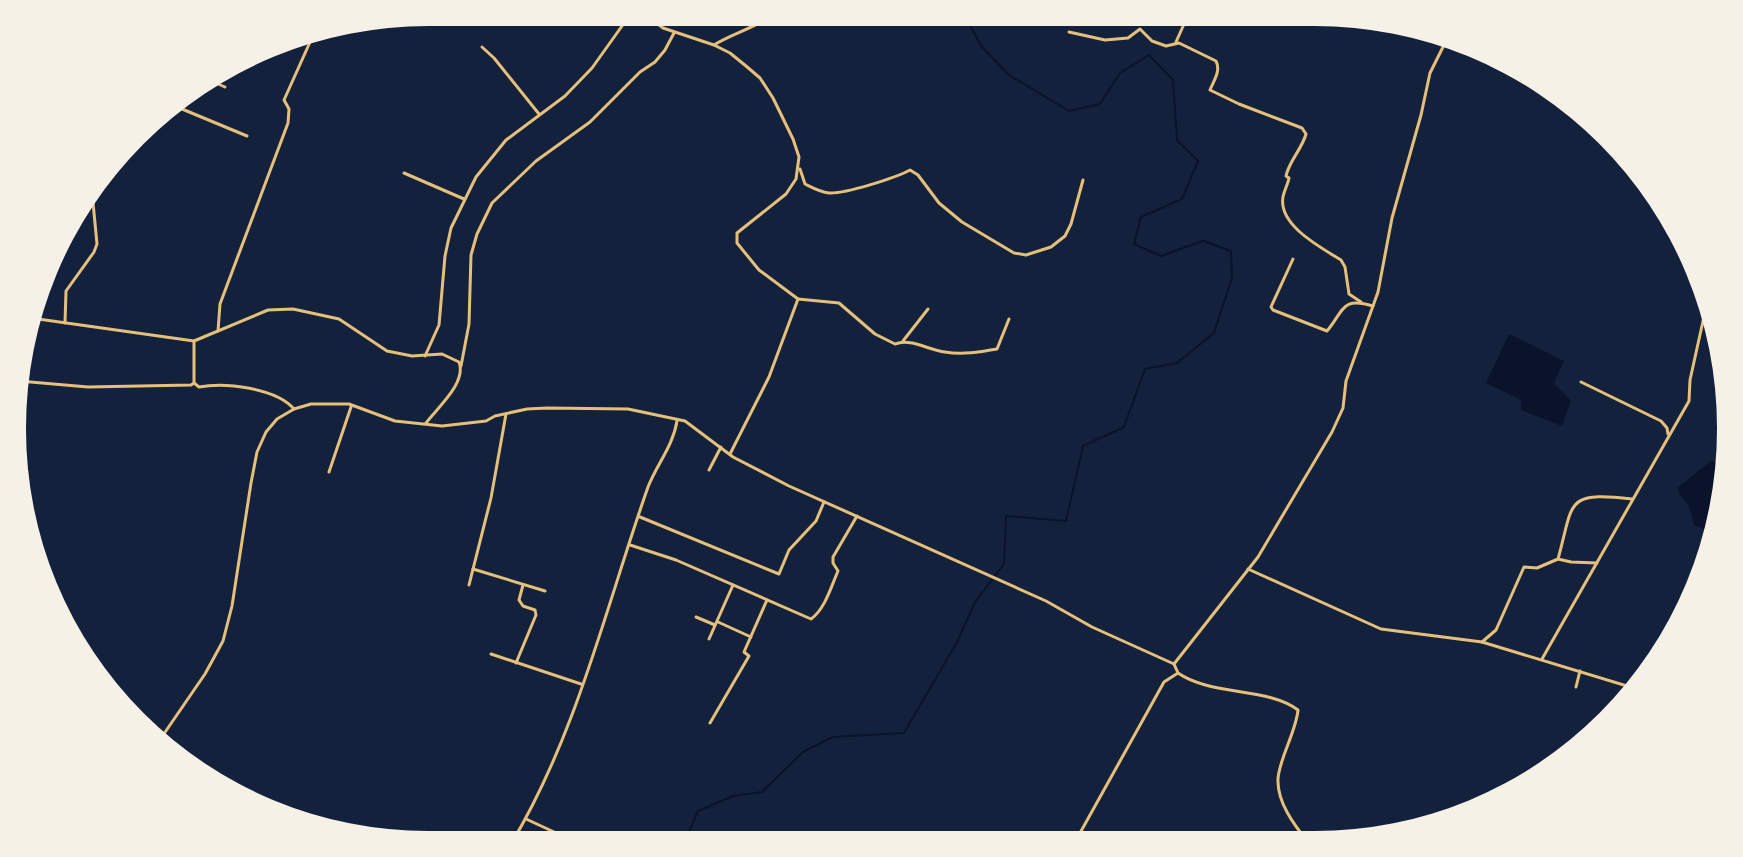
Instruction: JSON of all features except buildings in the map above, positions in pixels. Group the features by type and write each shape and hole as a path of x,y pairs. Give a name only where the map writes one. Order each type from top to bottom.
{"street":[{"path":"425,356 439,325 445,256 455,217 464,199 489,158 506,140 565,96 592,68 622,26"},
{"path":"660,26 730,53 760,78 793,139 799,157 796,179 786,194 737,233 737,243 759,270 798,299 839,303 885,340 895,344 903,341 928,309"},
{"path":"714,45 751,26"},
{"path":"1175,44 1183,26"},
{"path":"1069,32 1099,40 1123,40 1140,29 1152,41 1166,46 1186,46 1216,61 1217,76 1210,90 1302,128 1306,134 1287,170 1286,176 1289,178 1283,195 1283,208 1292,227 1341,260 1349,294 1373,306"},
{"path":"426,423 456,384 469,324 471,255 492,203 536,161 590,122 640,72 655,62 675,32"},
{"path":"218,331 223,296 288,123 289,109 284,100 309,44"},
{"path":"482,47 539,114"},
{"path":"1174,664 1270,539 1343,408 1346,381 1373,306 1392,218 1430,73 1443,47"},
{"path":"220,85 225,87"},
{"path":"183,109 247,136"},
{"path":"799,165 805,184 828,193 839,193 914,171 949,213 1014,253 1026,255 1051,247 1065,236 1083,180"},
{"path":"404,173 464,199"},
{"path":"65,323 66,291 97,244 93,206"},
{"path":"1293,259 1271,307 1273,310 1327,331 1343,307 1361,302"},
{"path":"730,455 769,377 798,299"},
{"path":"41,320 194,341 268,310 293,309 339,319 387,351 412,356 450,356 461,366"},
{"path":"903,341 945,353 997,349 1009,319"},
{"path":"1542,659 1689,401 1690,380 1703,323"},
{"path":"194,341 194,383"},
{"path":"29,382 88,387 194,383 199,387 219,383 287,401 294,409"},
{"path":"1581,382 1661,421 1667,428 1668,436"},
{"path":"165,733 205,674 223,641 232,606 257,452 266,432 277,419 311,404 348,404 395,421 464,425 527,409 605,408 651,413 685,421 730,455 789,486 1046,601 1092,627 1174,664 1178,673 1202,685 1284,703 1298,710 1277,778 1282,801 1299,831"},
{"path":"329,472 352,408 348,404"},
{"path":"469,585 488,510 506,414"},
{"path":"519,831 562,742 648,489 674,437 677,420"},
{"path":"709,470 721,447"},
{"path":"1558,559 1573,504 1583,497 1632,499"},
{"path":"640,517 779,574 789,550 816,521 824,501"},
{"path":"630,545 676,560 811,619 838,571 833,557 857,516"},
{"path":"1482,642 1496,630 1524,567 1537,568 1558,559 1597,563"},
{"path":"473,569 545,591"},
{"path":"1248,569 1381,629 1482,642 1625,685"},
{"path":"516,663 536,615 535,610 523,606 519,600 523,585"},
{"path":"709,639 733,585"},
{"path":"710,723 749,656 744,652 767,600"},
{"path":"696,617 751,637"},
{"path":"491,654 581,684"},
{"path":"1576,687 1580,671"},
{"path":"1081,831 1164,682 1178,673"},
{"path":"526,819 552,831"}],"water":[{"path":"1509,334 1564,361 1554,383 1571,401 1562,426 1521,410 1521,400 1486,383"},
{"path":"1712,460 1715,462 1704,529 1694,525 1689,506 1678,487"}],"waterway":[{"path":"689,831 698,811 733,796 762,792 803,752 833,737 904,733 957,642 975,602 1004,564 1006,516 1066,521 1083,446 1124,427 1145,369 1177,363 1214,333 1232,278 1231,251 1203,241 1161,256 1134,244 1141,217 1182,199 1198,161 1177,140 1173,80 1149,55 1120,73 1100,104 1069,111 1009,75 982,47 970,26"}]}
